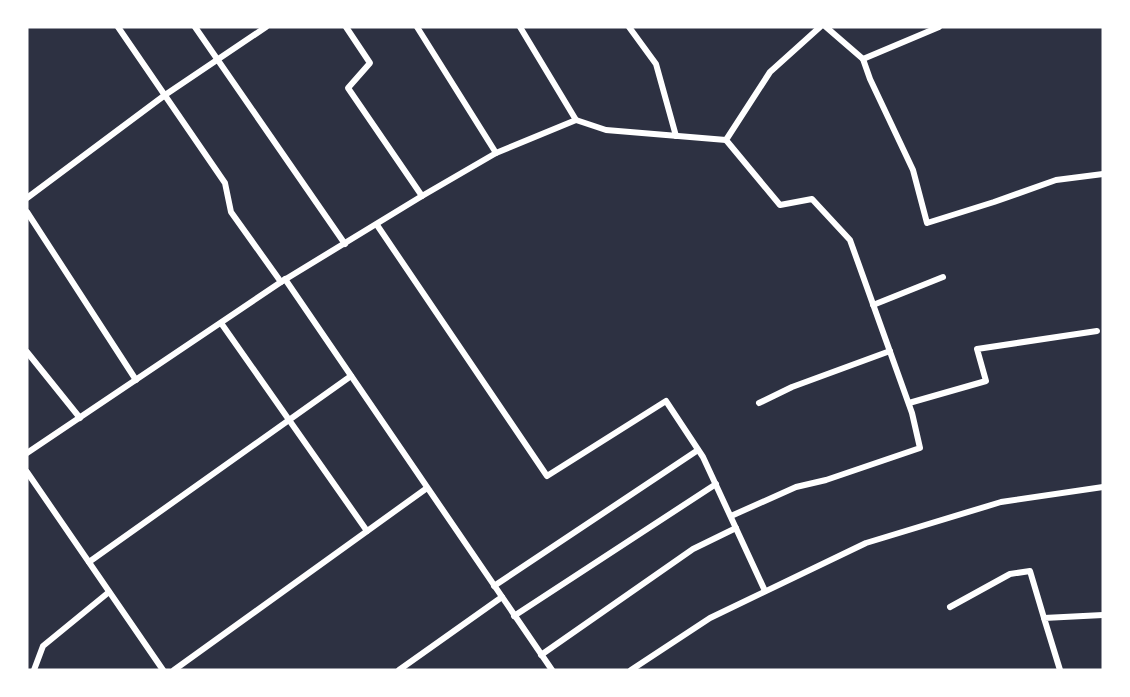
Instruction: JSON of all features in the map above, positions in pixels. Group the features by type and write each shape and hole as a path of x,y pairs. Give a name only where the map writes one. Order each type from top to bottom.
{"street":[{"path":"118,27 225,183 231,212 351,376 552,670"},
{"path":"195,27 345,244"},
{"path":"27,198 165,95 266,27"},
{"path":"345,27 370,63 348,88 422,196"},
{"path":"417,27 496,153"},
{"path":"520,27 576,120 606,130 726,140 780,205 812,199 850,240 909,403 920,448 826,480 796,487 731,516"},
{"path":"629,27 656,64 676,136"},
{"path":"726,140 770,72 820,27"},
{"path":"826,27 863,59 870,79 914,170 927,223 1056,180 1103,174"},
{"path":"863,59 939,27"},
{"path":"27,453 283,281 422,196 496,153 576,120"},
{"path":"27,212 136,380"},
{"path":"376,225 547,476 666,401 698,450 716,484 765,591"},
{"path":"873,305 943,277"},
{"path":"221,323 367,531"},
{"path":"909,403 986,381 977,349 1097,331"},
{"path":"759,403 792,387 890,351"},
{"path":"27,352 80,418"},
{"path":"89,562 351,376"},
{"path":"494,586 698,450"},
{"path":"28,476 163,670"},
{"path":"514,615 716,484"},
{"path":"631,670 710,618 866,543 1002,502 1103,487"},
{"path":"174,670 427,488"},
{"path":"541,654 693,549 736,528"},
{"path":"951,607 1010,574 1030,571 1060,670"},
{"path":"34,670 43,646 110,592"},
{"path":"399,670 502,597"},
{"path":"1044,618 1103,615"}]}
